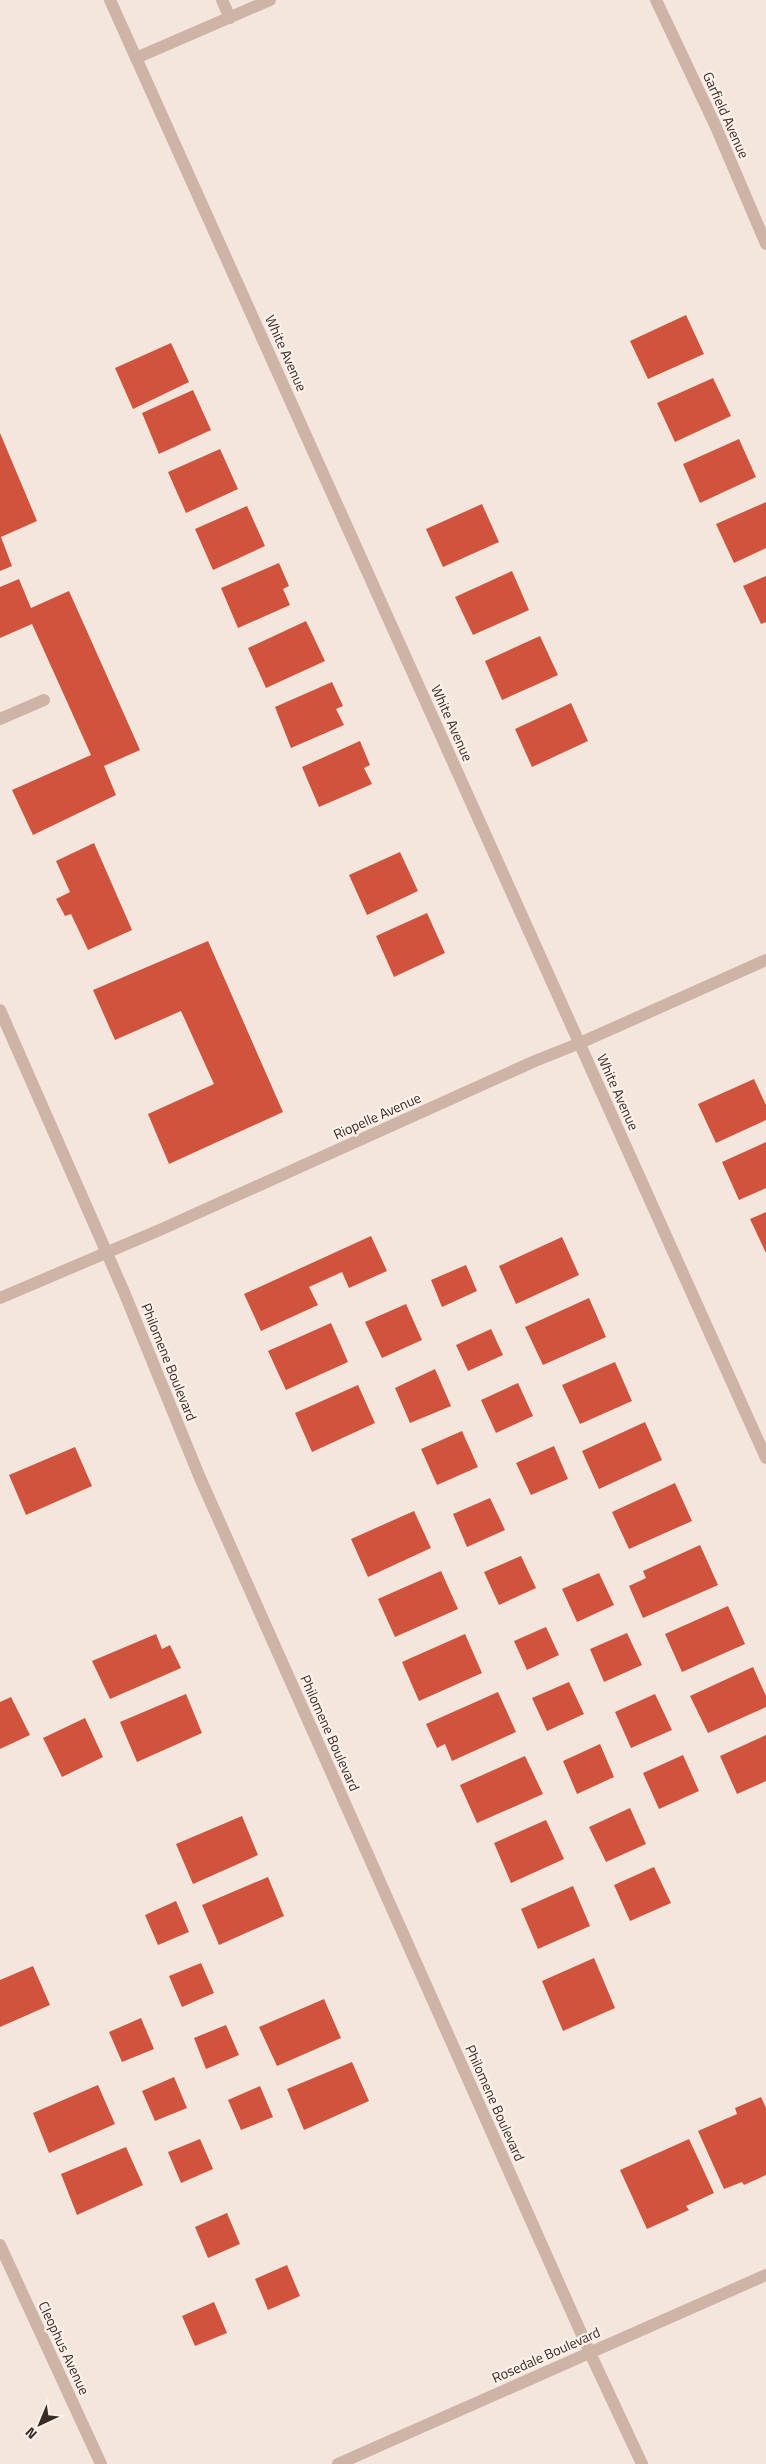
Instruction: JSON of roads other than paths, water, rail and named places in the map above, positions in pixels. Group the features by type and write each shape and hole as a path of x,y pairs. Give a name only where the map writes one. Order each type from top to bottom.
{"street":[{"name":"White Avenue","path":"110,0 766,1458"},
{"path":"222,0 230,18"},
{"path":"136,58 270,0"},
{"name":"Garfield Avenue","path":"656,0 716,127 766,244"},
{"path":"0,719 44,700"},
{"name":"Riopelle Avenue","path":"0,1298 107,1253 535,1061 580,1043 766,960"},
{"name":"Philomene Boulevard","path":"0,1010 107,1253 204,1487 590,2353 642,2464"},
{"name":"Cleophus Avenue","path":"0,2245 101,2464"},
{"name":"Rosedale Boulevard","path":"338,2464 766,2275"}]}
